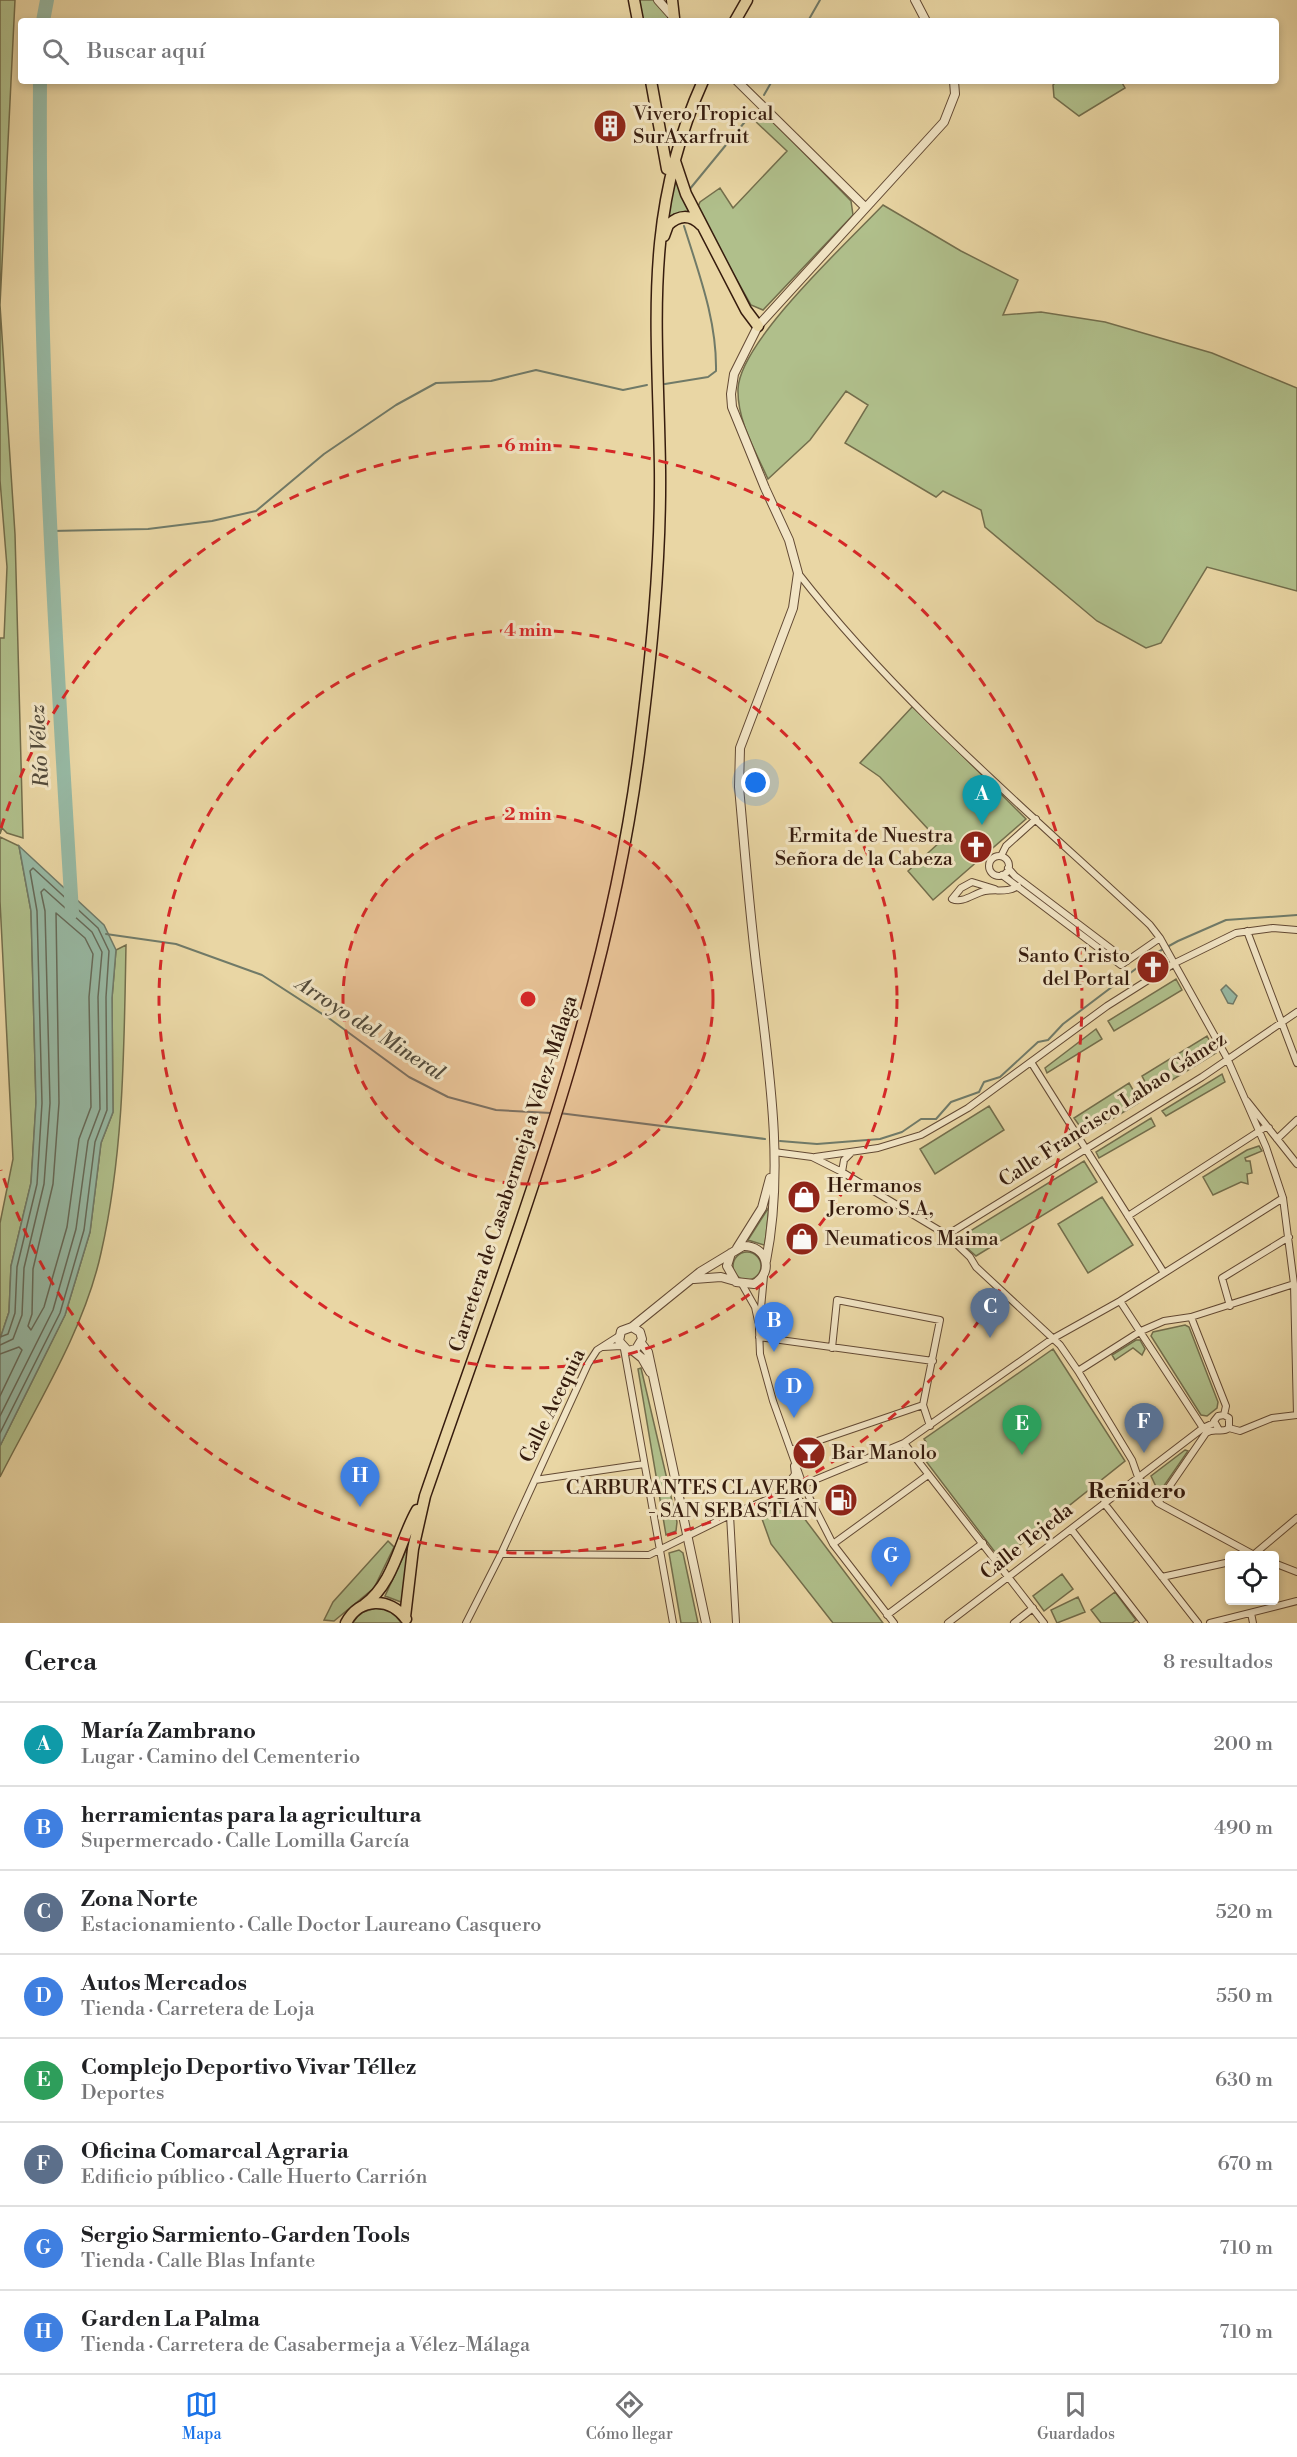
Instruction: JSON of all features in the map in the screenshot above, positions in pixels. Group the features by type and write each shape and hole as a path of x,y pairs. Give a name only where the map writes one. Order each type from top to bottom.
{"main road":[{"path":"634,0 637,18"},
{"path":"672,0 675,18"},
{"path":"737,18 747,0"},
{"path":"652,84 666,153 668,179"},
{"path":"668,179 676,149 701,84"},
{"path":"676,149 678,175 746,310 759,326"},
{"name":"Carretera de Casabermeja a Vélez-Málaga","path":"407,1620 412,1549 425,1496 560,1104 604,948 624,853 639,755 654,610 660,472 654,296 668,179"},
{"path":"656,272 668,225 681,217 691,217 704,227"},
{"name":"Carretera de Casabermeja a Vélez-Málaga","path":"346,1623 356,1610 374,1597 387,1579 425,1496"},
{"path":"364,1605 375,1602 387,1604 407,1620"}],"street":[{"path":"658,0 673,18"},
{"path":"915,0 924,18"},
{"path":"740,84 865,207"},
{"path":"954,84 955,94 944,122 759,326 734,374 732,407 789,540 798,573 840,627 965,754 1150,925 1160,938 1227,1058 1264,1142 1283,1198 1289,1237 1294,1244 1297,1415 1272,1419 1240,1431 1229,1428 1206,1433 1158,1503"},
{"path":"798,573 793,608 740,748 739,787 766,1041 774,1152 773,1209 759,1329 760,1354 793,1458 816,1512 833,1544 894,1623"},
{"path":"1036,819 1006,846 1001,856 992,859 989,868 995,875 1002,875 1124,963"},
{"path":"1001,856 1006,859 1008,868 1124,963"},
{"path":"1002,875 1008,868"},
{"path":"995,889 960,901 952,899 961,888 972,882 1004,891 1018,886"},
{"path":"774,1152 812,1157 850,1153 878,1148 921,1135 968,1108 1107,1006 1174,963 1236,933 1273,928 1297,930"},
{"path":"1247,931 1297,1063"},
{"path":"1124,963 1160,938"},
{"name":"Calle Francisco Labao Gámez","path":"946,1235 1202,1077 1297,1012"},
{"path":"1031,1062 1164,1273"},
{"path":"1245,1099 1297,1164"},
{"path":"1264,1142 1272,1134 1297,1120"},
{"path":"1128,1215 1259,1132 1272,1134"},
{"path":"842,1172 844,1160 850,1153"},
{"path":"812,1157 842,1172 946,1235 1060,1345 1132,1460 1138,1477 1158,1503 1247,1551"},
{"path":"759,1329 754,1307 727,1266 762,1208 774,1165"},
{"path":"501,1554 649,1555 659,1552 687,1534 730,1515 904,1443 1052,1339 1120,1300 1283,1198"},
{"path":"1230,1306 1222,1278 1289,1237"},
{"path":"673,1623 659,1552 626,1348 619,1336 626,1328 632,1327 692,1280 743,1246 756,1248 766,1261"},
{"path":"692,1280 721,1277 739,1283 754,1284 764,1276"},
{"path":"1078,1371 1141,1331 1164,1321 1191,1317 1230,1306 1294,1284"},
{"path":"832,1348 837,1300 940,1320 923,1405 930,1426"},
{"path":"1120,1300 1203,1428"},
{"path":"652,1310 640,1332 641,1343 648,1352 706,1621"},
{"path":"1191,1317 1226,1406 1224,1415"},
{"path":"632,1327 640,1332"},
{"name":"Calle Acequia","path":"466,1623 501,1554 588,1364 597,1350 619,1336"},
{"path":"759,1337 933,1361"},
{"path":"626,1348 641,1343"},
{"name":"Calle Acequia","path":"603,1347 626,1348"},
{"path":"626,1348 642,1358 652,1379"},
{"path":"791,1450 923,1405"},
{"path":"1219,1430 1214,1423 1218,1416 1224,1415 1229,1418 1229,1428"},
{"name":"Calle Tejeda","path":"948,1623 1203,1428 1214,1423"},
{"path":"904,1443 1044,1623"},
{"path":"781,1494 795,1474 793,1458"},
{"name":"Calle Acequia","path":"535,1480 644,1464"},
{"path":"833,1544 928,1475"},
{"path":"781,1494 800,1501 816,1512"},
{"path":"1104,1503 1198,1623"},
{"path":"730,1515 736,1623"},
{"path":"1259,1551 1297,1518"},
{"path":"1071,1529 1144,1623"},
{"path":"887,1615 983,1543"},
{"path":"1162,1577 1225,1563"},
{"path":"1279,1565 1297,1572"},
{"path":"1210,1623 1297,1601"},
{"path":"1014,1623 1033,1608"},
{"path":"1251,1613 1253,1623"}],"shaded area":[{"path":"0,0 15,0 0,305"},
{"path":"637,0 654,0 670,18 641,18"},
{"path":"1123,84 1125,88 1079,116 1054,97 1053,85"},
{"path":"762,110 851,201 853,215 763,310 751,305 697,209 700,202 720,188 733,208 787,151 755,121"},
{"path":"674,173 693,213 674,214 666,219"},
{"path":"883,205 961,251 1018,280 1003,315 1041,312 1105,322 1212,353 1297,388 1297,591 1207,567 1161,643 1146,648 1097,621 985,527 981,510 943,491 936,497 845,443 868,405 846,391 810,440 768,479 748,436 741,413 738,389 743,369 757,345 798,293"},
{"path":"0,305 15,534 23,838 7,833 2,828 0,834 0,638 4,638 7,567 0,480"},
{"path":"913,706 1026,819 933,900 908,871 940,842 880,777 860,763"},
{"path":"0,837 19,846 31,911 36,1103 31,1183 11,1266 9,1312 0,1339 0,1223 13,1159 0,901"},
{"path":"126,945 123,1061 118,1138 109,1215 101,1253 83,1311 58,1368 0,1477 0,1446 65,1315 90,1232 101,1143 113,1112 112,998 116,950"},
{"path":"1176,979 1182,990 1114,1031 1108,1021"},
{"path":"1096,1029 1102,1039 1047,1073 1045,1068"},
{"path":"1207,1036 1216,1053 1151,1093 1142,1076"},
{"path":"1222,1074 1225,1082 1166,1116 1162,1111"},
{"path":"1129,1083 1140,1102 1086,1135 1074,1118"},
{"path":"989,1106 1004,1130 935,1174 920,1149"},
{"path":"1151,1118 1155,1126 1099,1158 1096,1152"},
{"path":"1259,1146 1262,1151 1245,1158 1246,1161 1250,1161 1252,1173 1247,1174 1248,1184 1241,1182 1213,1195 1203,1177 1247,1150"},
{"path":"1084,1161 1097,1182 976,1256 957,1239"},
{"path":"1102,1197 1133,1245 1088,1273 1058,1224"},
{"path":"769,1207 765,1244 748,1240"},
{"path":"747,1252 757,1256 761,1266 757,1276 747,1280 737,1276 733,1266 737,1256"},
{"path":"1185,1325 1189,1327 1218,1402 1217,1408 1207,1416 1201,1415 1151,1336 1153,1332"},
{"path":"1136,1340 1140,1340 1145,1349 1142,1355 1133,1348 1115,1360 1112,1355"},
{"path":"1053,1349 1125,1461 1001,1560 922,1456 921,1447 926,1442 924,1439"},
{"path":"641,1368 677,1522 676,1531 666,1535 638,1369"},
{"path":"1185,1450 1188,1451 1159,1493 1151,1476"},
{"path":"778,1505 804,1518 883,1623 833,1623 771,1544 761,1516"},
{"path":"388,1541 394,1547 374,1588 334,1621 324,1620 333,1602"},
{"path":"410,1542 402,1600 401,1602 385,1596"},
{"path":"679,1550 683,1553 698,1623 681,1623 669,1553"},
{"path":"1062,1574 1073,1589 1044,1611 1033,1596"},
{"path":"1115,1592 1136,1620 1132,1623 1101,1623 1091,1610"},
{"path":"1078,1597 1085,1612 1057,1623 1051,1610"},
{"path":"379,1607 390,1610 402,1623 352,1623 360,1613"}],"water":[{"path":"19,846 104,925 116,950 112,998 113,1112 101,1143 90,1232 65,1315 0,1446 0,1339 9,1312 11,1266 31,1183 36,1103 31,911"},
{"path":"1226,985 1237,996 1233,1004 1228,1003 1221,990"}],"waterway":[{"name":"Río Vélez","path":"44,18 47,0"},
{"path":"810,18 820,0"},
{"name":"Río Vélez","path":"40,84 45,393 72,912"},
{"path":"764,95 770,84"},
{"path":"689,190 753,112"},
{"path":"665,384 708,377 716,371 714,334 701,280 684,226"},
{"path":"51,531 148,529 212,521 256,511 324,454 396,405 436,383 491,381 536,370 623,390 647,385"},
{"name":"Arroyo del Mineral","path":"780,1141 817,1144 880,1139 902,1132 921,1119 936,1119 951,1102 979,1092 984,1082 1000,1077 1038,1042 1048,1040 1063,1024 1158,952 1226,920 1297,915"},
{"name":"Arroyo del Mineral","path":"106,934 176,944 262,975 330,1019 409,1077 448,1097 496,1110 551,1113"},
{"name":"Arroyo del Mineral","path":"559,1113 765,1139"}],"place":[{"name":"Vivero Tropical SurAxarfruit","path":"610,126"},
{"name":"María Zambrano","path":"982,825"},
{"name":"Ermita de Nuestra Señora de la Cabeza","path":"976,847"},
{"name":"Santo Cristo del Portal","path":"1153,967"},
{"name":"Hermanos Jeromo S.A,","path":"804,1197"},
{"name":"Neumaticos Maima","path":"802,1239"},
{"name":"Zona Norte","path":"990,1338"},
{"name":"herramientas para la agricultura","path":"774,1352"},
{"name":"Autos Mercados","path":"794,1418"},
{"name":"Bar Manolo","path":"809,1453"},
{"name":"Oficina Comarcal Agraria","path":"1144,1453"},
{"name":"Complejo Deportivo Vivar Téllez","path":"1022,1455"},
{"name":"CARBURANTES CLAVERO - SAN SEBASTIÁN","path":"841,1500"},
{"name":"Garden La Palma","path":"360,1507"},
{"name":"Sergio Sarmiento-Garden Tools","path":"891,1587"}],"district":[{"name":"Reñidero","path":"1137,1491"}]}
